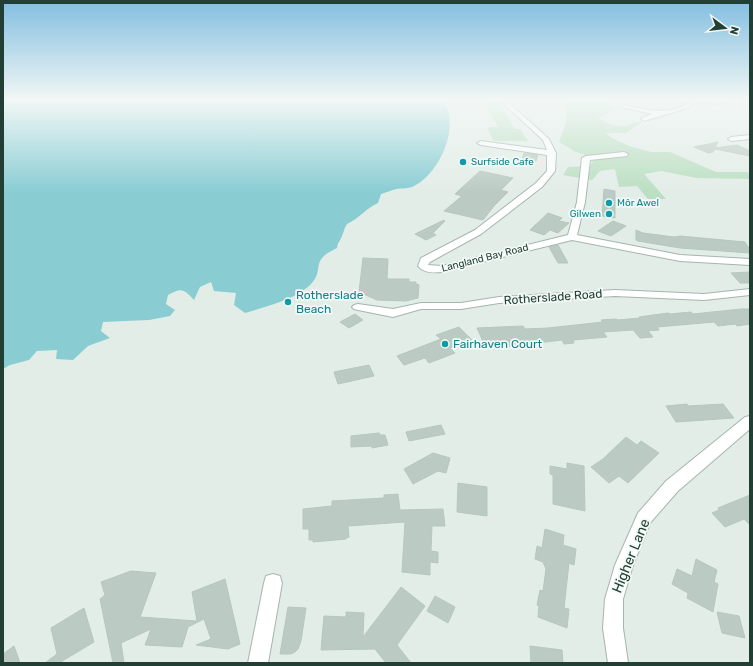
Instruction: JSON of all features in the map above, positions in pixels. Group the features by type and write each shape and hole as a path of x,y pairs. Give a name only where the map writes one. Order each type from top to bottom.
{"street":[{"path":"481,143 552,153 546,139 536,130"},
{"path":"731,139 750,137"},
{"name":"Langland Bay Road","path":"552,153 551,171 539,185 478,232 425,260 423,266 430,269 442,269 572,237 680,258 750,262"},
{"path":"572,237 581,202 586,158 624,154"},
{"name":"Rotherslade Road","path":"358,308 393,313 421,306 461,306 499,300 615,293 704,297 750,292"},
{"name":"Higher Lane","path":"618,663 613,628 614,599 624,565 644,518 672,486 750,421"},
{"path":"258,663 273,582"}],"green space":[{"path":"488,130 521,130 528,141 494,141"},
{"path":"563,130 630,130 626,133 606,133 612,138 629,146 651,152 670,152 716,172 747,172 750,175 750,179 696,178 662,171 644,174 666,199 648,199 637,186 619,187 615,169 600,171 592,180 563,175 568,167 590,166 595,158 576,152 559,142"}],"water":[{"path":"3,130 449,130 440,159 423,180 412,187 396,189 381,194 378,203 347,224 337,248 328,253 320,261 316,278 306,289 298,294 280,302 245,313 234,305 236,293 214,291 211,282 200,287 194,300 188,293 182,290 168,295 166,304 175,310 170,316 149,320 103,322 101,331 110,338 88,346 73,360 56,359 57,350 37,351 29,360 10,365 3,369"}],"building":[{"path":"718,142 715,148 737,145 750,151 750,156 715,149 713,152 708,153 694,147"},
{"path":"524,153 538,155 536,161 522,159"},
{"path":"480,171 513,178 501,190 508,192 483,220 444,211 462,196 455,194"},
{"path":"604,189 615,191 615,218 602,216"},
{"path":"548,213 562,218 559,221 569,223 558,233 550,230 544,235 530,230"},
{"path":"444,220 445,221 433,233 436,235 426,240 415,234"},
{"path":"613,221 626,226 611,236 598,231"},
{"path":"636,230 643,233 674,237 680,236 745,242 750,250 750,253 680,248 638,241 636,240"},
{"path":"558,245 568,263 558,263 549,247"},
{"path":"363,258 388,259 387,279 409,279 409,282 416,282 416,284 419,285 418,298 406,301 377,300 359,292"},
{"path":"750,272 750,283 740,283 731,273"},
{"path":"750,309 750,324 718,326 714,322 657,327 659,330 648,331 653,337 640,338 633,330 603,332 607,337 573,340 574,343 564,344 562,340 504,347 503,344 485,346 477,328 523,326 525,329 548,328 603,322 601,320 640,318 639,317 668,313 691,312 693,314"},
{"path":"355,314 363,320 349,328 340,322"},
{"name":"Fairhaven Court","path":"459,327 472,340 450,348 455,353 429,363 425,358 404,365 397,356 441,339 436,335"},
{"path":"369,365 374,376 338,384 334,372"},
{"path":"687,404 688,406 723,404 734,418 676,422 666,406"},
{"path":"441,425 445,434 409,441 406,432"},
{"path":"379,433 380,435 385,435 388,445 372,448 372,446 351,447 351,436"},
{"path":"626,437 637,445 641,441 659,453 628,483 619,476 609,483 591,467 603,459"},
{"path":"433,453 450,458 446,473 438,471 413,484 404,469"},
{"path":"567,463 584,466 585,511 553,504 553,475 550,474 550,466 567,469"},
{"path":"458,483 487,487 487,516 457,512"},
{"path":"398,494 400,510 443,509 445,526 432,526 431,551 438,552 438,563 430,562 430,575 402,572 405,522 348,526 349,537 346,539 313,542 313,540 309,540 309,529 303,529 303,509 332,506 332,501 384,498 384,495"},
{"path":"750,495 750,525 744,519 725,527 712,513 719,510 718,508"},
{"path":"545,529 564,535 563,545 576,549 574,565 569,563 564,608 569,609 567,628 538,617 539,606 537,605 540,590 543,591 546,569 543,562 535,559 537,546 542,548"},
{"path":"696,559 717,570 714,582 718,584 713,612 687,598 688,593 672,584 677,569 692,576"},
{"path":"131,571 156,573 140,617 197,621 192,592 225,579 240,644 228,649 196,645 211,639 204,619 188,627 182,647 145,645 151,629 121,643 124,663 113,663 100,599 105,595 101,582"},
{"path":"401,587 425,606 397,645 411,663 386,663 375,649 321,650 324,616 346,617 346,612 364,613 363,637"},
{"path":"435,596 455,607 448,623 427,611"},
{"path":"288,607 306,608 301,641 295,652 291,654 280,654"},
{"path":"84,608 94,642 59,663 45,663 57,654 51,628"},
{"path":"717,612 739,616 745,638 722,633"},
{"path":"14,646 20,663 3,663 3,654"},
{"path":"530,646 562,650 563,663 531,663"}],"place":[{"name":"Surfside Cafe","path":"463,162"},
{"name":"Môr Awel","path":"609,203"},
{"name":"Gilwen","path":"609,214"},
{"name":"Rotherslade Beach","path":"288,302"},
{"name":"Fairhaven Court","path":"445,344"}]}
